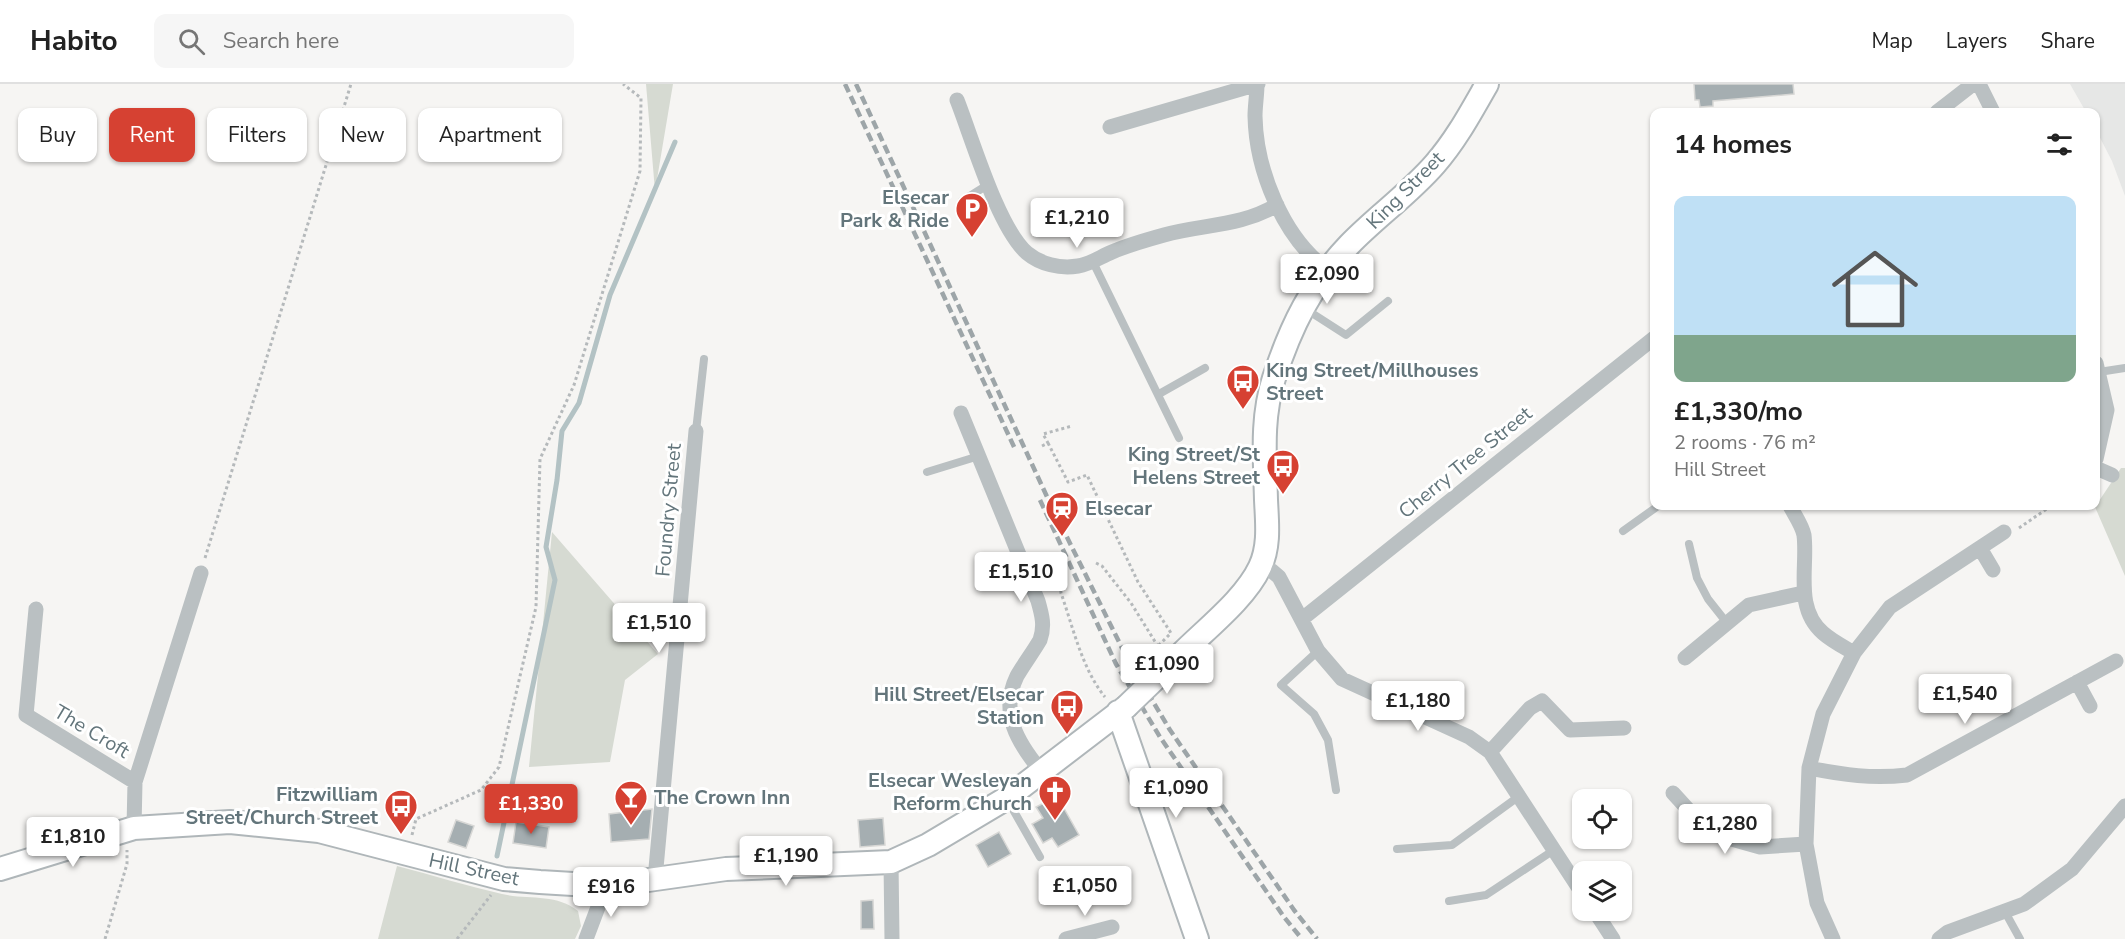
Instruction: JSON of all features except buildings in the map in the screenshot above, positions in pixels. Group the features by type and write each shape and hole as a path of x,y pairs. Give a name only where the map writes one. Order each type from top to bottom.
{"main road":[{"name":"King Street","path":"1260,566 1267,537 1264,420 1274,377 1302,308 1313,289 1349,245 1434,165 1457,136 1487,84"},
{"name":"Hill Street","path":"0,869 131,830 230,822 319,831 504,879 606,886 726,869 891,862 928,845 1007,798 1122,709 1235,601 1253,579 1260,566"},
{"path":"1122,709 1197,939"}],"street":[{"path":"1110,127 1258,84 1255,116 1265,175 1287,225 1316,262 1328,270"},
{"path":"1942,108 1973,84"},
{"path":"1979,84 1991,108"},
{"path":"957,100 1008,228 1027,253 1038,260 1060,267 1077,266 1166,234 1249,218 1277,205"},
{"name":"Cherry Tree Street","path":"1302,619 1650,341"},
{"path":"2100,380 2107,410 2100,441"},
{"path":"962,413 1038,601 1043,619 1043,634 1017,677 1012,691 1010,709 1017,737 1041,771"},
{"name":"Foundry Street","path":"655,879 696,431"},
{"path":"2100,470 2112,475"},
{"path":"1792,510 1804,533 1803,593 1815,624 1822,633 1854,654"},
{"path":"1833,939 1817,903 1806,844 1809,768 1823,714 1854,654 1890,607 2004,532"},
{"path":"1980,548 1993,570"},
{"path":"1260,566 1272,571 1279,578 1318,651 1342,679 1469,736 1490,752 1572,878"},
{"name":"The Croft","path":"131,830 135,782 201,573"},
{"path":"1685,658 1749,605 1803,593"},
{"name":"The Croft","path":"36,609 26,716 135,782"},
{"path":"1809,768 1853,776 1881,778 1907,775 2116,661"},
{"path":"2077,682 2090,706"},
{"path":"1490,752 1530,708 1542,701 1570,730 1624,728"},
{"path":"1673,793 1703,826 1728,838 1760,847 1806,844"},
{"path":"1939,939 1948,932 2024,904 2072,869 2125,806"},
{"path":"891,862 892,939"},
{"path":"586,939 606,886"},
{"path":"1601,921 1613,939"},
{"path":"1066,939 1112,927"}],"lane":[{"path":"962,201 989,184"},
{"path":"1093,262 1179,438"},
{"path":"1302,308 1346,334 1388,301"},
{"path":"696,431 704,359"},
{"path":"2100,367 2125,368"},
{"path":"1159,394 1205,368"},
{"path":"927,472 979,456"},
{"path":"1623,531 1653,510"},
{"path":"1689,544 1697,578 1708,599 1727,623"},
{"path":"1318,651 1281,685 1314,714 1328,740 1336,790"},
{"path":"1397,849 1452,845 1518,797"},
{"path":"1007,798 1040,857"},
{"path":"1449,902 1486,895 1554,850"},
{"path":"2004,910 2020,939"}],"path":[{"path":"201,573 351,84"},
{"path":"406,854 416,819 481,790 499,767 536,607 540,459 574,386 640,171 641,98 623,84"},
{"path":"1072,426 1043,434 1068,482 1087,475 1138,582 1171,633 1158,647 1131,603 1102,566 1096,563"},
{"path":"1042,446 1048,443"},
{"path":"2004,532 2012,532 2045,510"},
{"path":"1062,579 1061,593 1085,660 1098,688 1122,709"},
{"path":"105,939 127,864 131,830"},
{"path":"457,939 504,879"}],"shaded area":[{"path":"646,84 673,84 655,191"},
{"path":"2070,84 2125,84 2125,196 2112,161 2100,138 2100,108 2084,108"},
{"path":"2121,468 2125,468 2125,576 2096,510 2100,510 2100,500"},
{"path":"552,532 658,654 625,680 610,762 529,767"},
{"path":"397,866 502,894 561,902 578,911 581,926 575,939 378,939"}],"waterway":[{"path":"497,856 555,580 546,547 562,431 579,403 610,295 675,142"}],"railway":[{"path":"845,84 1015,449"},
{"path":"856,84 1049,501 1127,658 1170,730 1294,910 1317,939"},
{"path":"1040,500 1116,664 1160,737 1284,917 1302,939"}],"place":[{"name":"Elsecar Park & Ride","path":"972,238"},
{"name":"King Street/Millhouses Street","path":"1243,410"},
{"name":"King Street/St Helens Street","path":"1283,495"},
{"name":"Elsecar","path":"1062,537"},
{"name":"Hill Street/Elsecar Station","path":"1067,735"},
{"name":"Elsecar Wesleyan Reform Church","path":"1055,821"},
{"name":"The Crown Inn","path":"631,826"},
{"name":"Fitzwilliam Street/Church Street","path":"401,835"}]}
